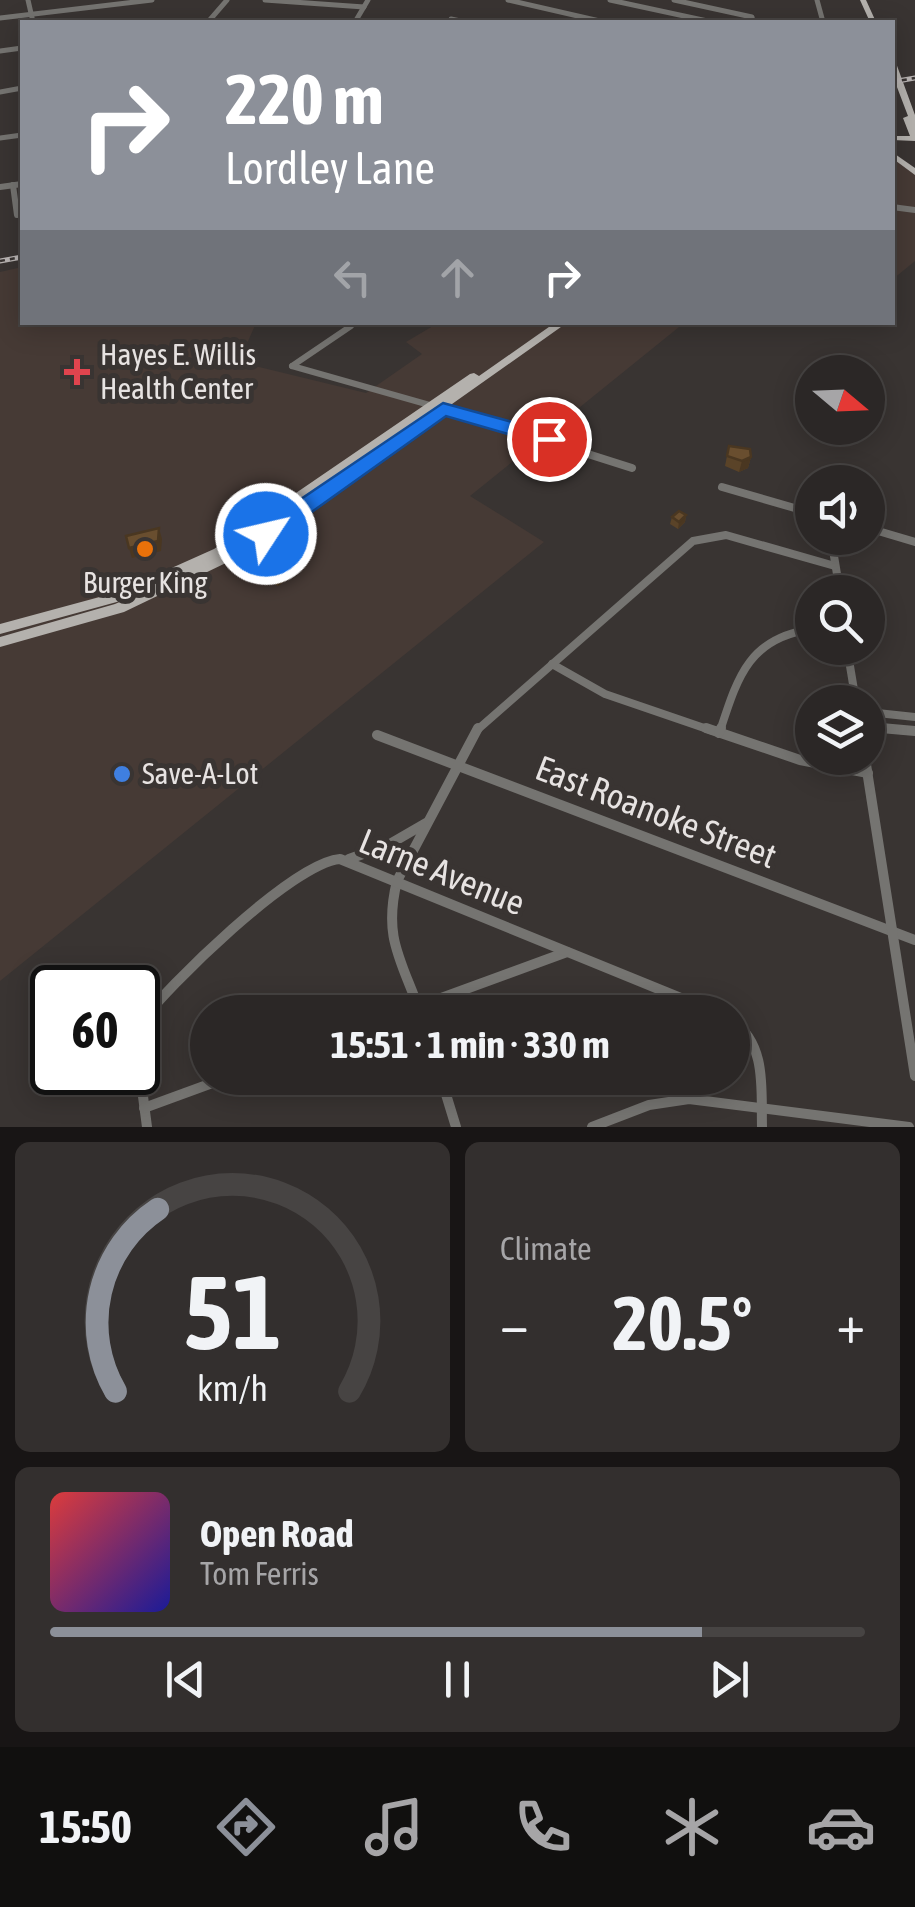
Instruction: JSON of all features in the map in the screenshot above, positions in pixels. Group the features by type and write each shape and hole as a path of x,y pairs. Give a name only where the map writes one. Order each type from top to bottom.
{"main road":[{"path":"898,85 915,101"},
{"path":"898,85 915,136"},
{"path":"895,156 915,172"},
{"path":"0,642 119,608 226,558 437,408 545,325"},
{"path":"0,629 111,599 218,552 559,325"}],"street":[{"path":"28,0 32,20"},
{"path":"0,18 152,0"},
{"path":"210,20 227,0"},
{"path":"265,0 364,7"},
{"path":"356,20 368,0"},
{"path":"508,0 593,20"},
{"path":"610,0 703,20"},
{"path":"674,0 752,16 753,20"},
{"path":"451,19 456,20"},
{"path":"0,187 20,184"},
{"path":"12,185 17,215"},
{"path":"350,326 292,366 632,468"},
{"path":"722,487 795,508"},
{"path":"885,533 915,542"},
{"path":"414,995 390,928 398,881 454,765 485,720 679,553 705,537 726,535 835,566"},
{"path":"833,555 837,575"},
{"path":"719,733 740,670 753,651 773,637 795,632"},
{"path":"552,664 592,689 795,758"},
{"path":"885,713 915,716"},
{"path":"885,728 915,731"},
{"name":"East Roanoke Street","path":"377,734 915,940"},
{"path":"868,775 915,1076"},
{"path":"348,859 388,845 426,822"},
{"name":"Larne Avenue","path":"160,997 298,879 320,863 348,859 673,995"},
{"path":"457,995 567,952"},
{"path":"750,1033 756,1043 762,1127"},
{"path":"144,1108 190,1091"},
{"path":"142,1095 146,1127"},
{"path":"446,1095 456,1127"},
{"path":"592,1127 670,1100 909,1127"}],"shaded area":[{"path":"895,158 915,174 915,261 895,277"},
{"path":"20,267 20,325 255,325 239,362 366,393 422,354 406,342 435,325 682,325 470,496 544,542 0,981 0,272"}],"building":[{"path":"729,446 750,449 751,457 742,461 727,456"},
{"path":"679,511 686,515 679,522 672,517"},
{"path":"159,528 158,541 129,548 126,536"},
{"path":"262,549 284,569 276,575 250,558"}],"railway":[{"path":"895,81 915,78"},
{"path":"0,261 20,257"}],"place":[{"name":"Hayes E. Willis Health Center","path":"77,372"},
{"name":"Burger King","path":"145,549"},
{"name":"Save-A-Lot","path":"122,774"}],"route":[{"path":"266,534 443,409 549,439"}]}
